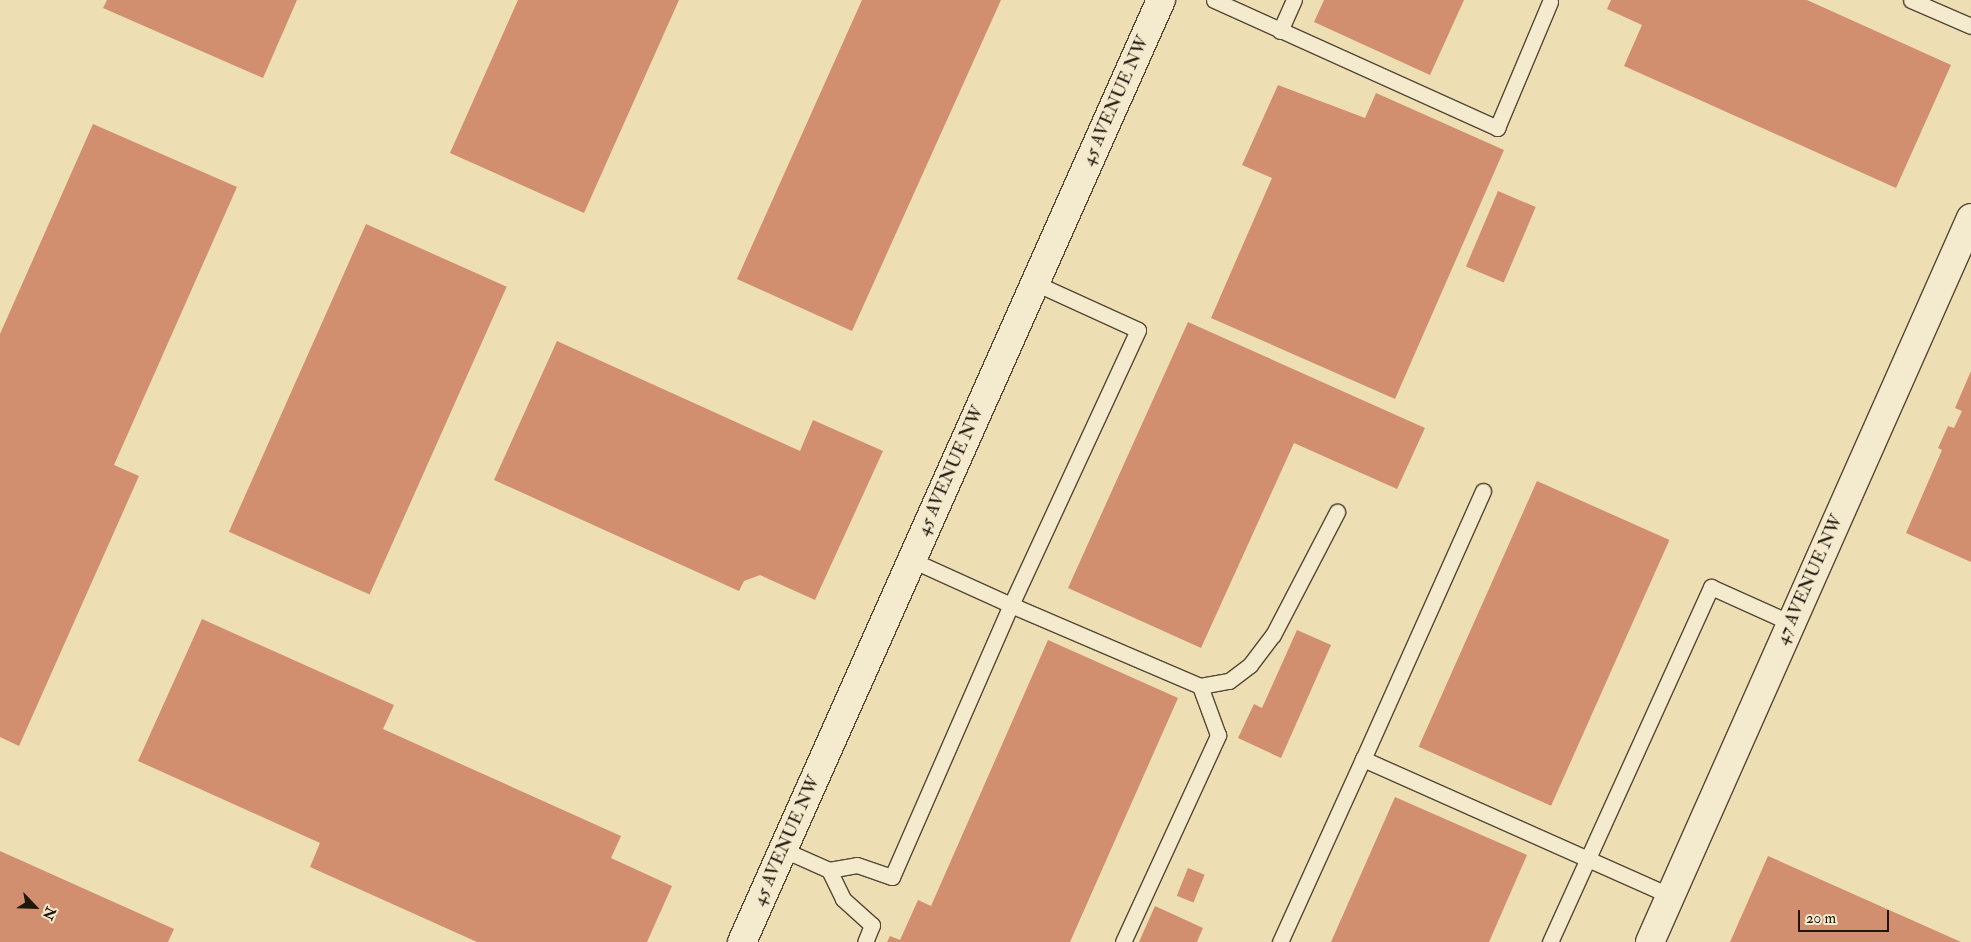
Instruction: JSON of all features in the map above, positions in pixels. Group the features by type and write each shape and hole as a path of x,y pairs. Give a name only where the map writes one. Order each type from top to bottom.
{"street":[{"name":"45 AVENUE NW","path":"742,942 1161,0"},
{"name":"47 AVENUE NW","path":"1650,942 1971,218"}],"lane":[{"path":"1214,0 1497,128 1550,2"},
{"path":"1280,31 1294,0"},
{"path":"1911,0 1971,26"},
{"path":"784,850 829,870 856,865 892,877 1011,605 1138,330 1035,283"},
{"path":"1280,942 1483,491"},
{"path":"912,560 1011,605 1200,686 1229,682 1250,665 1273,635 1337,512"},
{"path":"1550,942 1711,587 1791,623"},
{"path":"1123,942 1218,735 1200,686"},
{"path":"1363,759 1586,862 1670,896"},
{"path":"829,870 843,899 872,925 865,942"}],"building":[{"path":"107,0 297,0 263,78 103,8"},
{"path":"518,0 679,0 584,213 450,153"},
{"path":"862,0 1001,0 852,331 737,279"},
{"path":"1324,0 1464,0 1430,75 1314,22"},
{"path":"1611,0 1807,0 1951,65 1896,188 1624,66 1642,25 1607,9"},
{"path":"1278,85 1365,118 1376,93 1504,150 1395,399 1211,318 1272,178 1242,165"},
{"path":"93,124 237,187 114,465 139,476 19,746 0,737 0,334"},
{"path":"1498,191 1536,207 1504,283 1466,266"},
{"path":"366,224 507,287 370,595 229,532"},
{"path":"1188,322 1425,428 1397,489 1294,443 1201,648 1068,588"},
{"path":"557,341 800,451 813,420 883,451 815,600 760,575 744,581 739,591 494,480"},
{"path":"1971,371 1971,562 1906,533 1942,450 1938,448 1948,426 1954,428 1962,411 1955,408"},
{"path":"1537,481 1669,540 1551,806 1419,747"},
{"path":"202,619 394,705 383,729 621,836 611,858 672,886 647,942 477,942 310,867 320,843 138,761"},
{"path":"1297,630 1331,645 1281,758 1238,738 1254,704 1262,708"},
{"path":"1048,640 1178,698 1070,942 887,942 890,936 900,940 918,900 931,906"},
{"path":"1395,797 1527,855 1489,942 1331,942"},
{"path":"0,851 174,929 168,942 0,942"},
{"path":"1768,856 1961,942 1730,942"},
{"path":"1188,868 1205,875 1193,903 1177,896"},
{"path":"1155,906 1203,928 1197,942 1139,942"}]}
